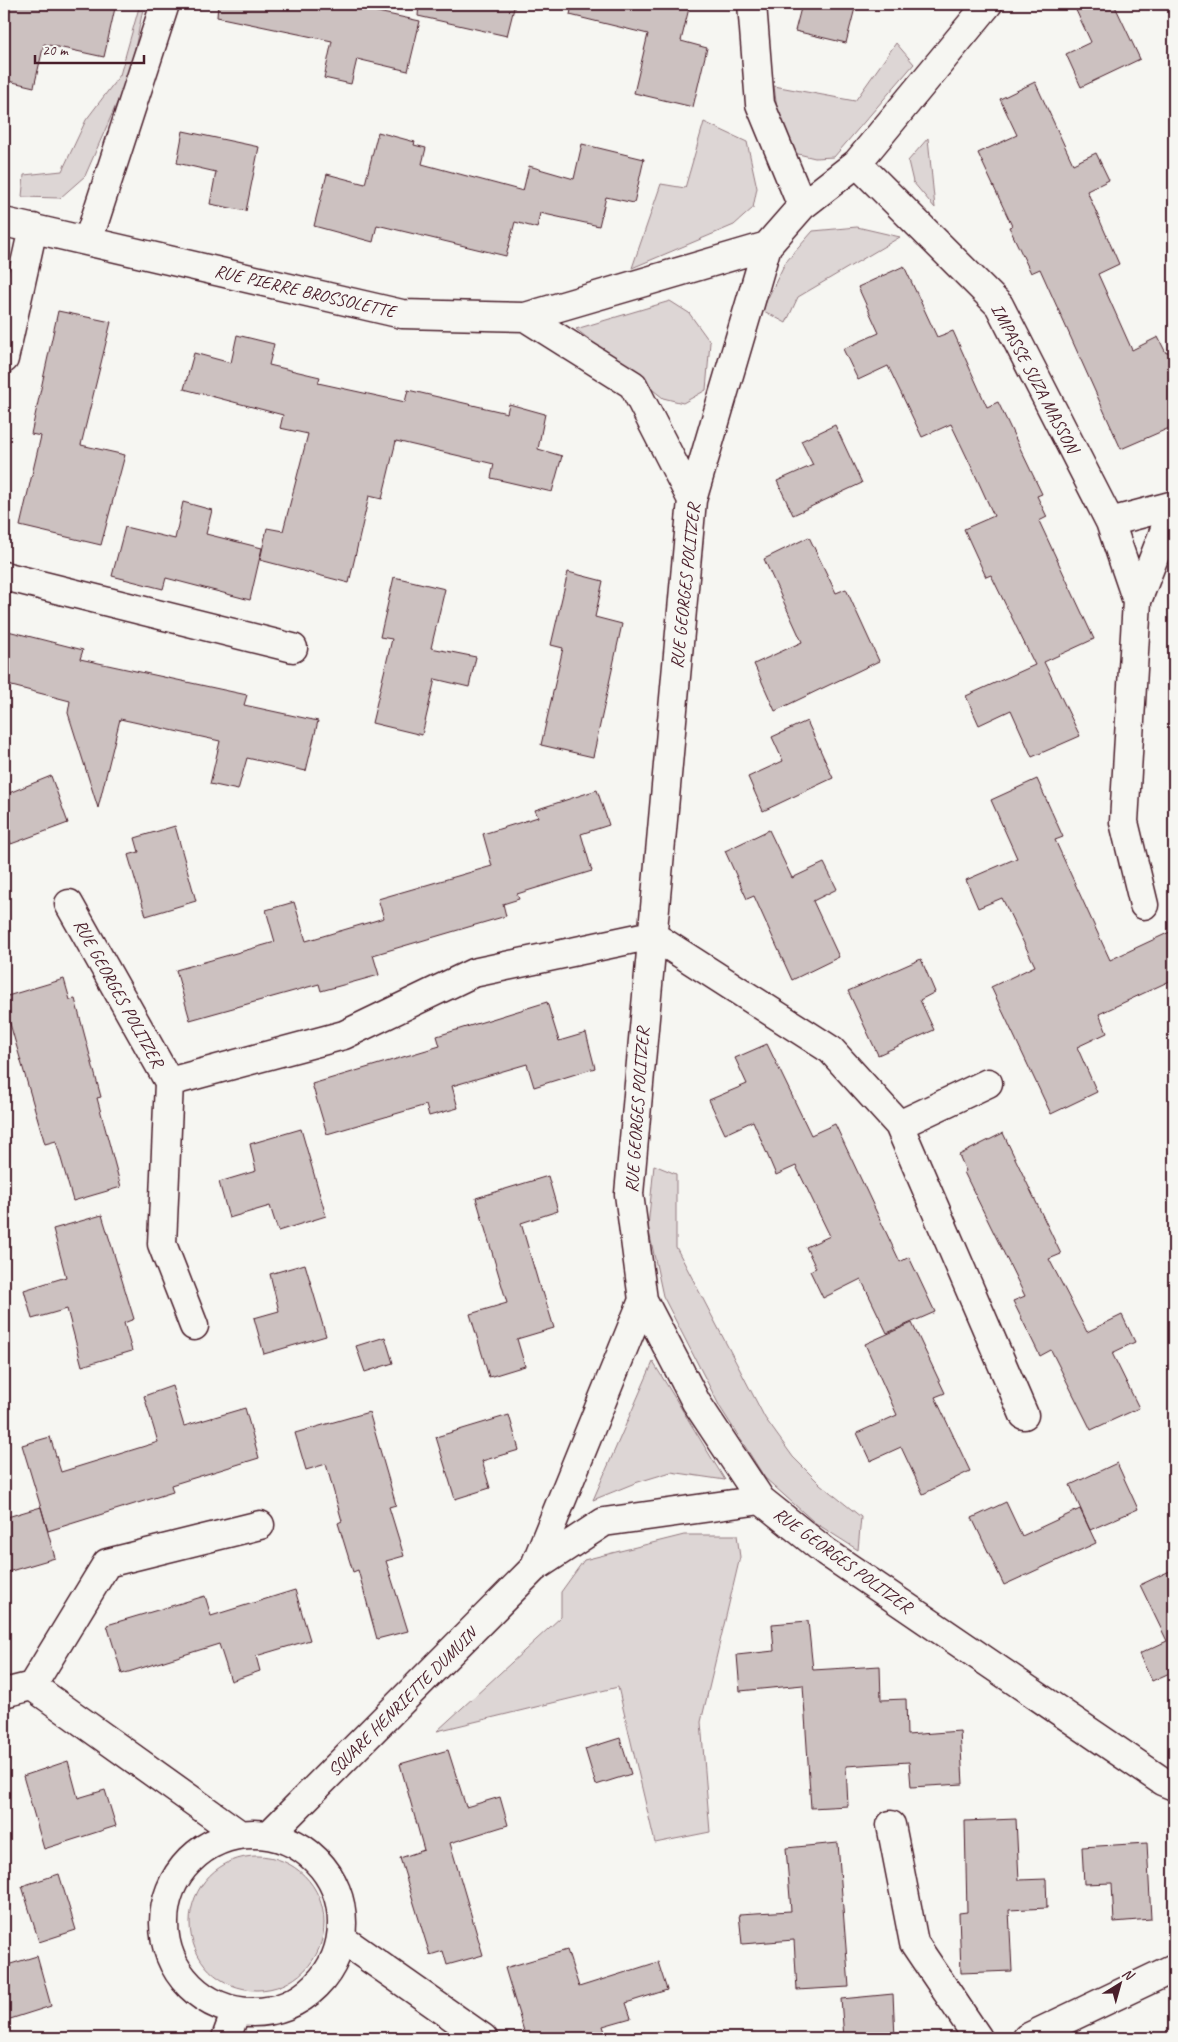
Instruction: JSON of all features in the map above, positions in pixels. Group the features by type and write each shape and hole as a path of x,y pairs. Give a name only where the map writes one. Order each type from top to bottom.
{"street":[{"path":"88,241 165,4"},
{"path":"752,4 760,104 802,206"},
{"path":"766,246 802,206 857,163 988,4"},
{"name":"IMPASSE SUZA MASSON","path":"857,163 999,305 1110,522 1137,601"},
{"name":"RUE PIERRE BROSSOLETTE","path":"4,222 402,314 525,317 766,246"},
{"path":"4,359 33,228"},
{"name":"RUE GEORGES POLITZER","path":"766,246 692,500 629,1194 643,1300 696,1402 761,1500 826,1552 1162,1780 1174,1786"},
{"path":"525,317 633,385 692,500"},
{"name":"IMPASSE SUZA MASSON","path":"1110,522 1174,506"},
{"name":"IMPASSE SUZA MASSON","path":"1144,905 1124,822 1137,601 1174,506"},
{"path":"4,576 293,648"},
{"name":"RUE GEORGES POLITZER","path":"69,904 170,1082 162,1244 194,1326"},
{"path":"652,935 831,1050 900,1125 1024,1415"},
{"name":"RUE GEORGES POLITZER","path":"170,1082 344,1034 473,973 652,935"},
{"path":"900,1125 988,1083"},
{"path":"534,1568 643,1300"},
{"path":"534,1568 604,1522 761,1500"},
{"path":"4,1693 32,1686 107,1563 260,1525"},
{"name":"SQUARE HENRIETTE DUMUIN","path":"269,1835 534,1568"},
{"path":"32,1686 239,1834"},
{"path":"891,1825 914,1943 978,2038"},
{"path":"263,1833 269,1835 308,1851 325,1868 337,1890 343,1914 342,1939 333,1965 315,1988 292,2004 265,2012 236,2011 207,1999 183,1979 168,1951 163,1920 169,1890 186,1863 210,1843 239,1834 263,1833"},
{"path":"342,1939 483,2038"},
{"path":"1027,2038 1174,1968"},
{"path":"226,2038 236,2011"}],"shaded area":[{"path":"140,4 144,4 130,73 85,176 60,198 22,197 24,175 62,171 86,120 120,75"},
{"path":"896,43 914,64 834,157 815,158 794,153 779,125 774,86 855,101"},
{"path":"704,122 747,142 757,188 753,208 734,225 632,268 661,184 685,188"},
{"path":"928,138 935,208 913,182 908,161"},
{"path":"857,227 900,237 798,297 786,323 762,310 785,263 813,231"},
{"path":"670,301 689,313 710,342 706,390 683,403 663,398 576,329"},
{"path":"654,1165 676,1174 676,1247 765,1418 793,1457 820,1484 861,1517 858,1550 814,1522 765,1478 720,1407 663,1296 648,1227"},
{"path":"653,1362 725,1480 671,1472 635,1483 593,1500"},
{"path":"684,1535 737,1535 740,1557 701,1722 710,1832 655,1843 618,1687 437,1731 561,1617 561,1592 584,1560"},
{"path":"257,1856 283,1861 294,1867 304,1876 313,1886 319,1897 324,1923 319,1949 313,1960 304,1970 294,1979 283,1985 257,1990 231,1985 220,1979 210,1970 201,1960 195,1949 190,1923 195,1897 201,1886 210,1876 220,1867 231,1861"}],"building":[{"path":"4,4 97,4 115,8 104,57 44,44 34,87 4,80"},
{"path":"218,4 340,4 420,21 408,71 357,59 351,84 324,78 332,41 217,17"},
{"path":"419,4 515,4 507,36 418,16"},
{"path":"572,4 690,4 681,41 707,48 693,107 634,93 648,34 570,15"},
{"path":"802,4 856,4 846,43 795,31"},
{"path":"1073,4 1114,4 1140,59 1081,87 1066,54 1091,42"},
{"path":"1035,82 1073,164 1096,153 1109,180 1087,191 1119,264 1098,274 1132,350 1158,337 1166,353 1174,349 1174,426 1121,449 1040,269 1031,273 1009,227 1012,226 978,153 1017,135 1000,99"},
{"path":"183,131 259,147 246,211 210,204 216,172 177,163"},
{"path":"378,132 415,142 414,145 426,148 422,164 523,191 529,166 574,179 582,144 644,159 634,203 606,197 599,226 540,213 537,228 515,222 506,256 377,225 373,242 314,226 327,174 365,184"},
{"path":"904,266 937,337 953,331 987,407 998,402 1042,494 1037,496 1047,517 1039,521 1094,639 1044,662 1080,736 1032,757 1011,710 979,725 966,696 1035,665 991,575 986,577 964,529 994,516 973,470 951,424 922,437 888,366 858,380 843,349 879,333 858,287"},
{"path":"58,311 111,322 81,445 125,455 101,545 20,526 41,436 31,434"},
{"path":"237,335 274,344 269,365 320,377 318,383 405,402 408,390 507,413 509,404 545,414 538,449 562,456 552,492 491,478 494,464 396,441 382,499 369,496 349,583 260,560 267,528 283,531 308,434 280,428 283,415 184,389 194,353 231,363"},
{"path":"835,425 862,483 793,515 777,481 813,465 801,441"},
{"path":"183,502 212,510 206,534 262,548 250,600 166,578 163,589 112,576 125,527 175,539"},
{"path":"809,537 836,593 846,589 879,661 775,711 754,664 802,642 764,559"},
{"path":"568,572 603,581 595,617 622,624 593,757 541,745 563,648 551,645"},
{"path":"394,577 445,589 431,648 476,657 469,687 435,679 422,735 372,723 392,639 380,637"},
{"path":"4,630 83,650 80,659 247,695 244,705 318,721 306,771 247,758 238,790 210,784 220,741 120,719 98,808 68,713 70,701 4,684"},
{"path":"807,721 833,778 763,811 748,777 783,761 772,737"},
{"path":"51,776 68,823 11,844 4,824 4,795"},
{"path":"1037,779 1063,837 1055,840 1110,960 1174,930 1174,979 1099,1014 1107,1033 1077,1047 1097,1092 1051,1114 991,987 1035,966 1002,898 978,908 966,880 1017,858 991,800"},
{"path":"597,790 609,825 581,834 592,871 517,894 519,899 503,904 506,916 373,955 379,975 321,991 319,984 190,1020 176,970 275,942 266,910 294,902 306,941 384,918 378,899 492,866 483,834 538,817 535,810"},
{"path":"175,826 196,901 146,916 128,855 139,852 135,838"},
{"path":"769,830 792,878 824,863 837,889 813,901 839,957 792,980 754,896 747,899 725,851"},
{"path":"921,959 935,992 920,1000 934,1030 878,1055 848,991"},
{"path":"64,979 70,1000 75,999 101,1097 97,1098 121,1187 73,1201 56,1141 45,1144 4,1003 4,997"},
{"path":"547,1002 559,1041 586,1033 595,1068 534,1087 527,1064 452,1086 458,1108 429,1116 426,1105 327,1134 312,1084 440,1046 437,1036"},
{"path":"767,1044 811,1135 835,1124 900,1262 909,1257 935,1312 887,1333 861,1279 823,1298 810,1271 816,1268 806,1247 830,1236 796,1166 776,1175 753,1121 725,1134 709,1100 747,1084 735,1058"},
{"path":"301,1129 326,1216 278,1231 270,1206 229,1218 219,1182 256,1171 250,1144"},
{"path":"1003,1133 1061,1254 1049,1259 1087,1332 1122,1315 1135,1342 1112,1353 1139,1408 1091,1430 1051,1350 1040,1356 1013,1301 1025,1296 964,1172 966,1171 959,1155"},
{"path":"548,1176 558,1211 521,1223 541,1292 543,1292 554,1328 517,1339 525,1366 489,1377 470,1314 507,1303 476,1198"},
{"path":"102,1215 134,1319 124,1323 132,1351 82,1366 67,1309 32,1319 24,1290 66,1277 53,1229"},
{"path":"305,1264 326,1336 264,1354 254,1318 279,1311 270,1274"},
{"path":"912,1323 945,1393 935,1397 970,1471 923,1494 901,1447 870,1461 857,1433 897,1415 865,1344"},
{"path":"385,1337 393,1363 365,1372 356,1346"},
{"path":"172,1386 184,1426 245,1408 259,1458 171,1485 173,1492 48,1531 22,1445 50,1437 61,1472 158,1442 144,1396"},
{"path":"369,1412 396,1505 389,1507 404,1556 386,1561 408,1631 377,1639 358,1570 353,1572 338,1523 342,1521 326,1464 306,1470 295,1433"},
{"path":"509,1415 519,1450 482,1461 490,1488 455,1499 436,1437"},
{"path":"1117,1463 1138,1509 1090,1530 1070,1485"},
{"path":"1006,1502 1022,1536 1080,1509 1096,1543 1004,1585 972,1518"},
{"path":"41,1507 55,1558 4,1573 4,1518"},
{"path":"1174,1569 1174,1671 1152,1681 1139,1654 1167,1641 1140,1585"},
{"path":"295,1590 310,1640 256,1656 260,1671 231,1681 219,1644 122,1674 107,1625 205,1596 211,1616"},
{"path":"808,1621 813,1670 880,1666 881,1700 906,1699 907,1735 960,1731 963,1784 911,1787 909,1762 846,1766 848,1806 811,1808 803,1685 740,1691 737,1655 774,1651 772,1624"},
{"path":"620,1738 631,1774 596,1785 585,1749"},
{"path":"448,1750 466,1807 500,1797 508,1825 450,1843 483,1955 447,1965 443,1951 430,1955 400,1858 424,1850 400,1764"},
{"path":"68,1761 78,1798 105,1790 116,1826 44,1849 23,1776"},
{"path":"1016,1819 1019,1880 1046,1879 1047,1908 1009,1910 1012,1971 961,1973 959,1913 967,1912 965,1821"},
{"path":"838,1843 849,1987 797,1990 794,1940 742,1944 739,1914 791,1911 786,1848"},
{"path":"1147,1843 1151,1919 1114,1922 1112,1883 1084,1884 1082,1847"},
{"path":"59,1874 76,1930 39,1942 22,1886"},
{"path":"567,1950 579,1987 658,1962 667,1990 626,2003 631,2018 603,2026 607,2038 526,2038 505,1968"},
{"path":"37,1956 51,2006 4,2021 4,1966"},
{"path":"893,1994 895,2038 844,2038 841,1999"}]}
